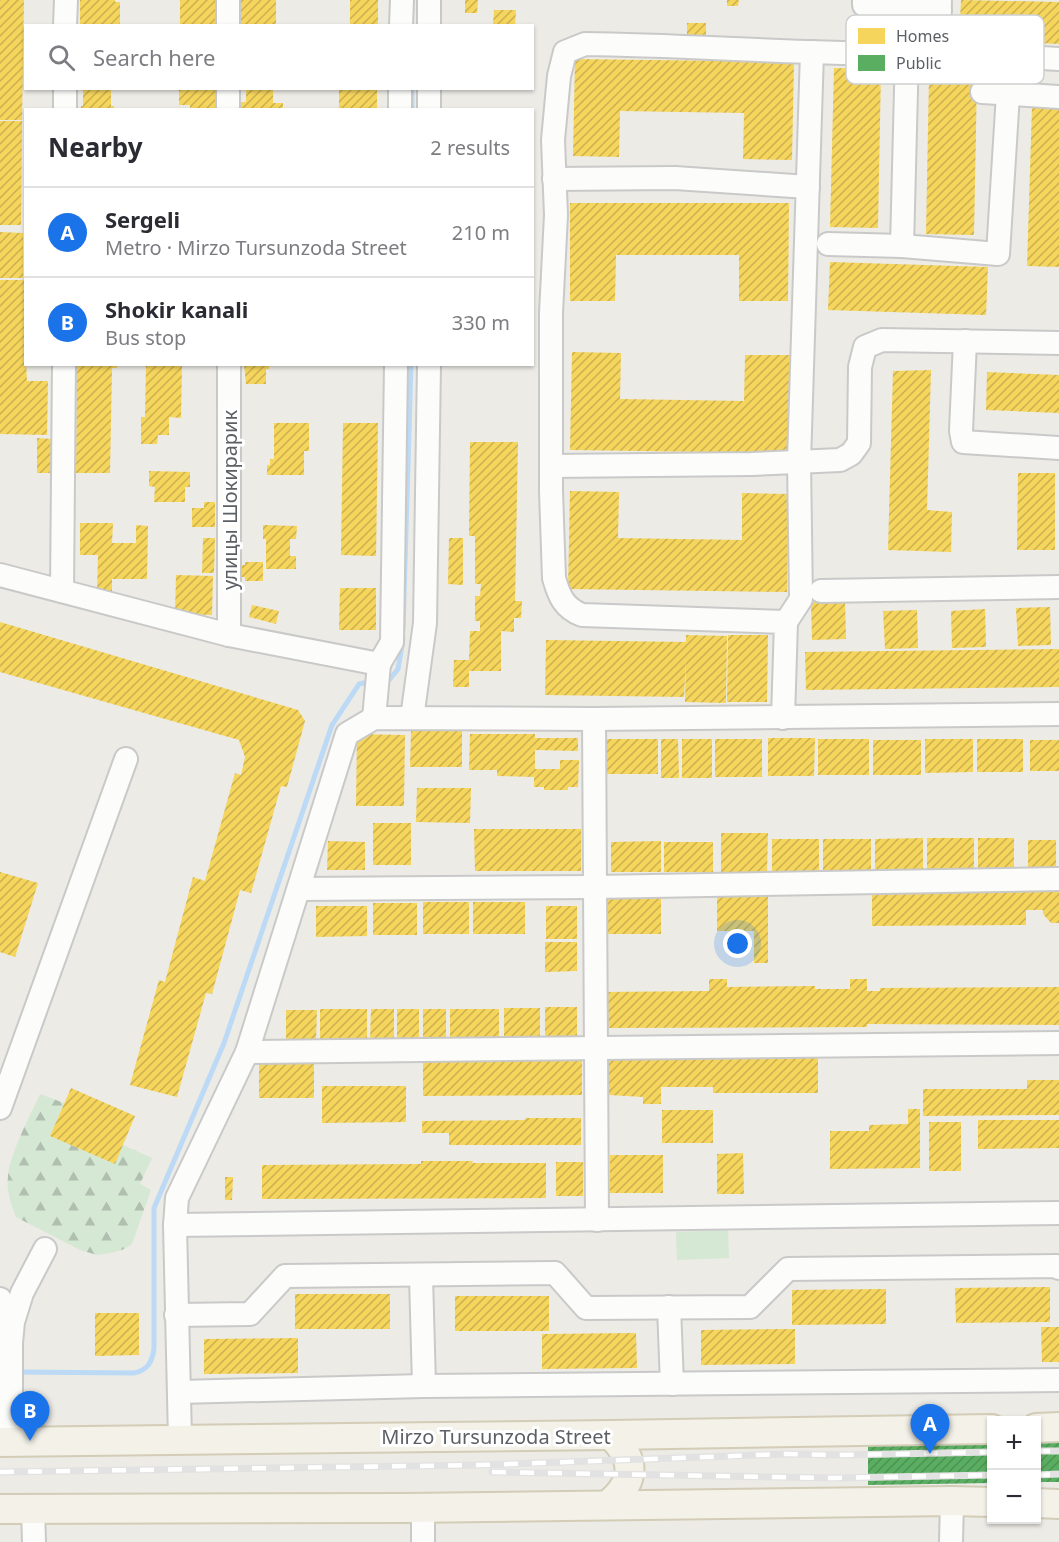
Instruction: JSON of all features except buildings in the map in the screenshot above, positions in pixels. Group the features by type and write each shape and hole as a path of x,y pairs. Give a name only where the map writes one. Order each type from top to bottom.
{"main road":[{"path":"1041,1428 1059,1427"},
{"name":"Mirzo Tursunzoda Street","path":"5,1442 987,1429"},
{"path":"609,1504 628,1483 630,1465 624,1448 611,1435"},
{"path":"0,1509 423,1508 609,1504 987,1502"},
{"path":"1041,1503 1059,1504"}],"street":[{"path":"65,24 66,0"},
{"path":"228,0 228,24"},
{"path":"401,24 402,0"},
{"path":"429,0 429,24"},
{"path":"864,0 864,5 940,5"},
{"path":"786,622 582,615 570,610 563,601 554,578 551,466 551,313 556,215 553,140 559,76 565,51 585,44 846,52"},
{"path":"783,718 786,622 801,599 799,462 812,52"},
{"path":"1044,58 1059,59"},
{"path":"902,246 906,84"},
{"path":"65,90 65,108"},
{"path":"228,90 228,108"},
{"path":"400,90 400,108"},
{"path":"429,90 429,108"},
{"path":"982,92 1059,97"},
{"path":"828,244 902,246 998,254 1008,94"},
{"path":"554,178 675,178 808,187"},
{"path":"551,466 752,464 840,460 851,454 859,443 860,367 865,348 882,340 1059,343"},
{"path":"965,341 961,431 963,442 1059,448"},
{"path":"62,591 64,366"},
{"name":"улицы Шокирарик","path":"229,366 229,636"},
{"path":"374,718 379,667 392,642 396,366"},
{"path":"412,718 425,622 429,366"},
{"path":"0,575 229,636 379,667"},
{"path":"820,591 1059,587"},
{"path":"180,1439 176,1315 177,1198 247,1052 347,734 374,718 783,718 1059,714"},
{"path":"594,719 597,1220"},
{"path":"0,1108 126,759"},
{"path":"299,890 1059,879"},
{"path":"247,1052 1059,1043"},
{"path":"175,1225 1059,1213"},
{"path":"5,1442 13,1322 22,1293 45,1249"},
{"path":"176,1315 249,1314 285,1276 555,1273 586,1308 750,1307 788,1269 1057,1266 1059,1268"},
{"path":"421,1276 424,1386"},
{"path":"0,1299 5,1327 11,1342"},
{"path":"669,1307 672,1384"},
{"path":"179,1392 424,1386 1059,1380"},
{"path":"951,1542 952,1501"},
{"path":"423,1508 423,1542"},
{"path":"33,1509 34,1542"}],"green space":[{"path":"40,1094 64,1103 50,1136 115,1163 123,1145 152,1158 140,1184 151,1190 132,1244 122,1250 97,1255 80,1250 16,1217 8,1192 10,1167 21,1135"},
{"path":"728,1230 729,1258 677,1260 676,1232"}],"waterway":[{"path":"412,90 412,108"},
{"path":"403,630 411,366"},
{"path":"382,680 390,679 398,669 403,639"},
{"path":"16,1372 134,1373 146,1368 150,1362 154,1349 154,1208 224,1043 332,725 359,684 373,681"}],"railway":[{"path":"1041,1451 1059,1451"},
{"path":"0,1472 481,1465 787,1454 987,1452"},
{"path":"492,1472 835,1478 987,1475"},
{"path":"1041,1475 1059,1474"}],"place":[{"name":"Shokir kanali","path":"30,1441"},
{"name":"Sergeli","path":"930,1454"}]}
